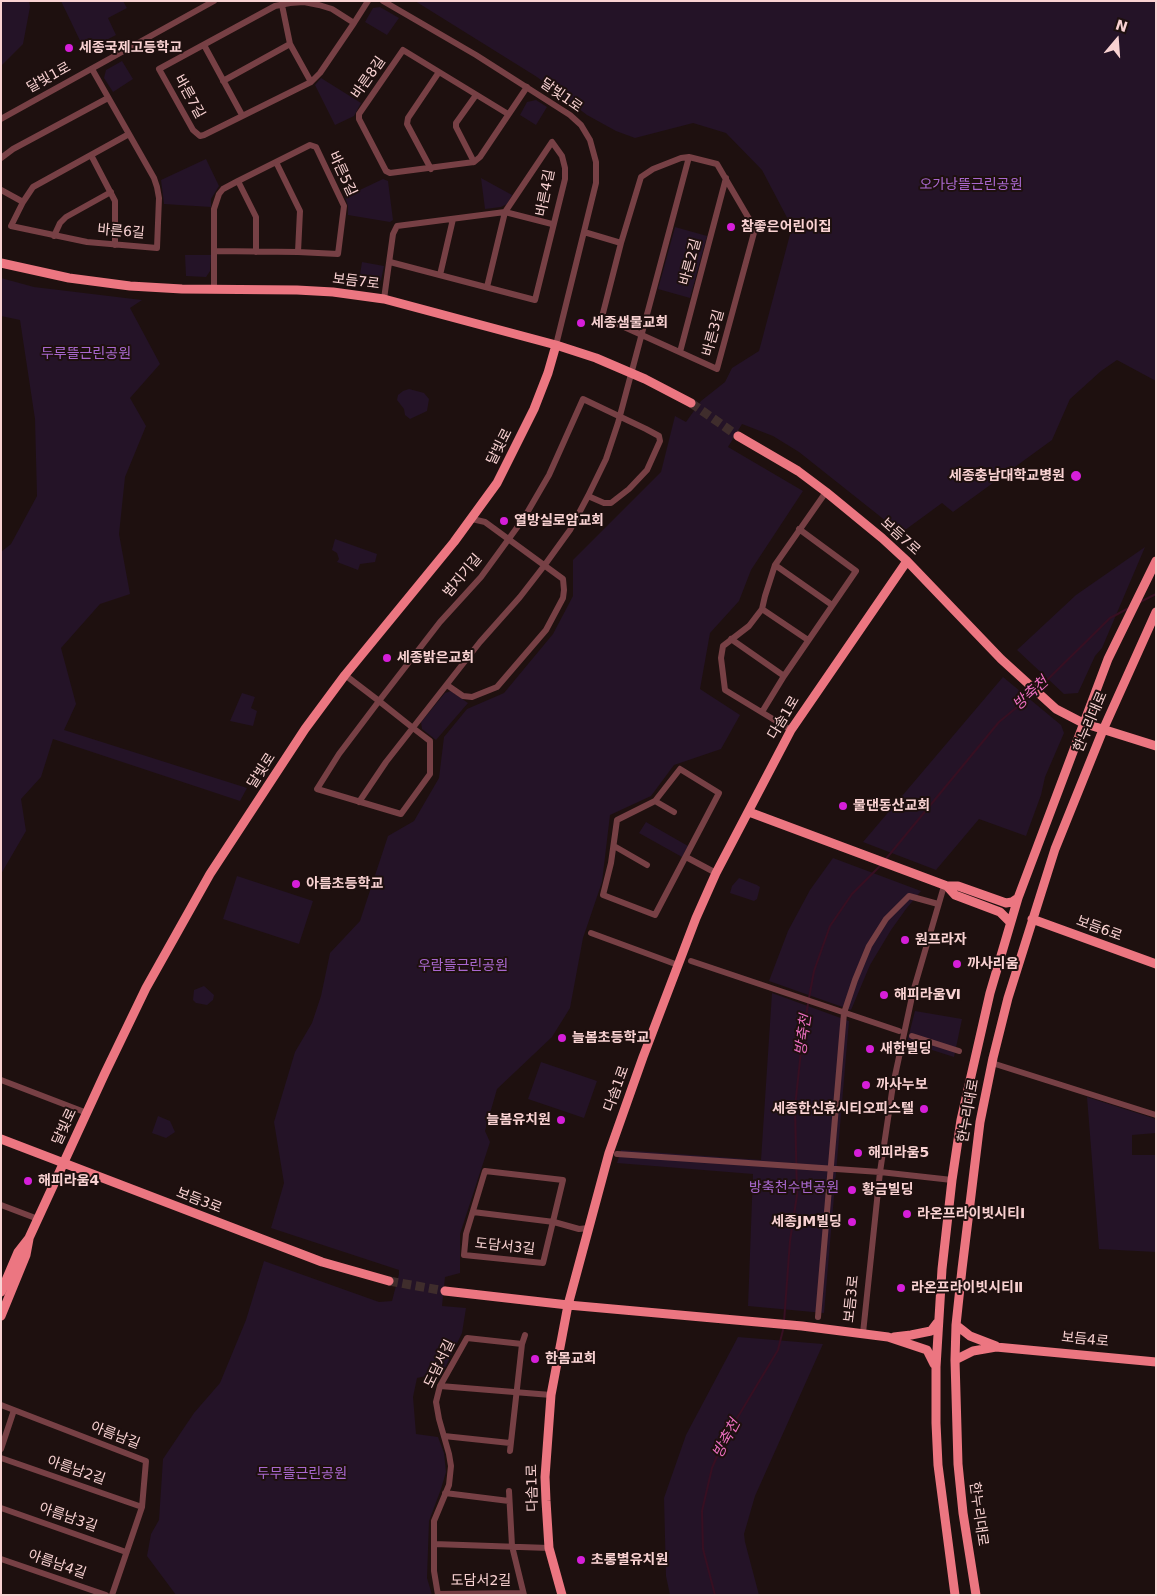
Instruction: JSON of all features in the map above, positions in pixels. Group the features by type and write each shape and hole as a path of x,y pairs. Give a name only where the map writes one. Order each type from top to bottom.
{"street":[{"name":"달빛1로","path":"1,119 214,1"},
{"path":"354,23 368,1"},
{"name":"달빛1로","path":"383,1 476,55 570,115 590,140 594,150 597,174 556,345"},
{"name":"바른7길","path":"304,2 319,5 332,9 354,23 320,73 311,82 200,136 193,130 159,70 265,11 282,5 304,2"},
{"path":"282,5 290,44 311,82"},
{"path":"223,80 290,44"},
{"path":"204,45 242,115"},
{"name":"바른8길","path":"474,162 390,173 386,171 359,116 403,50 508,114"},
{"name":"바른6길","path":"23,202 11,226 54,236 115,245 157,248 159,198 157,186 92,69"},
{"path":"431,169 408,124 408,118 439,72"},
{"path":"476,95 456,123 456,127 474,162 480,157 527,87"},
{"path":"1,158 13,149 108,98"},
{"path":"1,190 23,202 33,187 129,134"},
{"name":"바른4길","path":"390,262 535,300 552,224 565,179 562,156 552,142 505,212"},
{"name":"바른5길","path":"214,251 338,254 344,212 342,200 316,147 310,145 223,188 216,201 214,251 214,290"},
{"path":"91,155 115,200 115,245"},
{"path":"345,675 379,701 413,728 430,741 430,774 401,814 359,802 386,762 413,728 447,685 480,642 520,597 570,530 606,459 620,415 689,157 717,164 726,178"},
{"name":"바른3길","path":"689,157 681,158 646,173 641,178 620,243 602,317 717,368 755,229 726,178"},
{"path":"276,162 300,212 298,252"},
{"name":"바른2길","path":"680,352 726,178"},
{"path":"238,181 256,218 256,252"},
{"path":"54,236 60,223 66,216 111,192"},
{"path":"487,287 505,212"},
{"path":"384,299 393,234 397,226 505,212 552,224"},
{"path":"440,275 453,220"},
{"path":"584,232 620,243"},
{"name":"보듬7로","path":"1,263 69,278 130,286 214,290 333,292 384,299 556,345 596,358 691,403"},
{"name":"달빛로","path":"1,1292 18,1252 29,1238 146,988 210,874 306,729 345,675 472,519 497,483 534,409 548,373 556,345"},
{"name":"범지기길","path":"359,802 317,789 339,754 379,701 440,622 481,576 509,540 549,476 584,399 620,415 659,436 660,441 653,459 643,476 611,503 604,503 588,496"},
{"name":"보듬7로","path":"738,436 798,471 826,492 907,561 1024,681 1056,709 1083,723"},
{"path":"791,730 726,690 721,658 723,646 749,626 762,609 774,565 826,492"},
{"path":"447,685 463,696 472,697 497,687 546,630 563,598 563,579 485,522 472,519"},
{"path":"762,712 808,640 856,571 799,529"},
{"name":"다솜1로","path":"562,1595 550,1548 545,1477 551,1395 568,1305 607,1158 642,1057 696,918 716,873 791,730 907,561"},
{"name":"한누리대로","path":"955,1595 938,1465 936,1367 938,1323 952,1180 961,1120 990,993 1018,898 1108,659 1156,561"},
{"path":"774,565 832,605"},
{"path":"762,609 808,640"},
{"name":"한누리대로","path":"976,1595 963,1513 958,1464 955,1360 956,1325 980,1122 1008,998 1055,849 1100,729 1156,612"},
{"path":"731,639 784,676"},
{"path":"1083,723 1156,746"},
{"path":"680,769 719,793 656,915 603,895 614,846 617,820 654,801 680,769"},
{"path":"654,801 674,812"},
{"path":"749,812 946,886 958,886 1006,903 1018,898"},
{"path":"614,846 647,865"},
{"path":"686,857 716,873"},
{"path":"946,886 955,895 1000,912 1010,922"},
{"name":"보듬3로","path":"445,1291 568,1305 764,1322 863,1333 880,1172 893,1085 913,992 938,904 946,886"},
{"path":"818,1317 844,1013 869,946 886,920 908,896 938,904"},
{"name":"보듬6로","path":"1032,920 1156,964"},
{"path":"591,933 678,966"},
{"path":"691,961 899,1031"},
{"path":"912,1036 959,1051"},
{"path":"992,1063 1156,1115"},
{"path":"1,1080 87,1114"},
{"name":"보듬3로","path":"1,1139 322,1262 389,1281"},
{"path":"618,1154 880,1172 952,1180"},
{"name":"도담서3길","path":"485,1172 563,1180 554,1222 543,1263 464,1254 466,1234 485,1172"},
{"path":"1,1204 38,1219"},
{"path":"473,1212 554,1222 579,1229 589,1228"},
{"name":"달빛로","path":"1,1316 26,1255 29,1238"},
{"path":"888,1337 931,1331 938,1323"},
{"path":"956,1325 970,1336 996,1347"},
{"path":"863,1333 888,1337 927,1350 936,1367"},
{"path":"510,1451 522,1344 525,1335"},
{"name":"도담서길","path":"438,1594 434,1572 434,1521 449,1485 451,1466 436,1402 440,1386 467,1338 522,1344"},
{"path":"955,1360 972,1351 996,1347"},
{"name":"보듬4로","path":"996,1347 1156,1362"},
{"path":"440,1386 551,1395"},
{"name":"아름남길","path":"1,1405 146,1461 142,1507 112,1595"},
{"path":"1,1449 14,1410"},
{"path":"444,1436 510,1443"},
{"name":"아름남2길","path":"1,1458 142,1507"},
{"name":"도담서2길","path":"438,1594 524,1594 512,1546 509,1491"},
{"path":"445,1494 509,1501"},
{"name":"아름남3길","path":"1,1508 126,1552"},
{"path":"434,1544 550,1548"},
{"name":"아름남4길","path":"1,1559 106,1595"}],"green space":[{"path":"1,1 29,1 30,7 23,44 1,66"},
{"path":"61,1 123,1 127,8 108,18 116,35 85,51"},
{"path":"415,1 1156,1 1156,381 1117,360 1101,371 1070,399 1052,440 953,512 942,503 901,533 799,452 773,436 742,424 728,447 803,491 751,570 739,601 710,633 700,689 740,715 721,749 674,765 651,796 610,815 602,882 583,938 570,1008 552,1037 497,1089 485,1131 490,1142 460,1234 460,1273 445,1277 442,1306 466,1308 462,1333 443,1372 417,1378 413,1397 416,1434 438,1437 444,1453 446,1472 429,1521 427,1578 432,1595 176,1595 147,1556 151,1534 159,1520 163,1459 194,1413 220,1383 246,1320 264,1261 379,1302 392,1301 399,1274 399,1270 271,1228 284,1183 274,1122 295,1052 312,1023 321,996 330,953 360,921 388,836 414,821 439,778 444,737 467,709 504,693 553,634 573,596 573,560 661,472 675,416 686,422 701,401 725,382 732,368 759,351 792,227 762,170 726,133 693,123 635,138 616,131 587,115 537,77"},
{"path":"380,7 399,18 387,35 365,22 373,8"},
{"path":"122,61 133,79 113,92 104,78 106,70"},
{"path":"321,78 361,103 354,116 335,125 315,85"},
{"path":"536,100 547,107 536,125 520,115 527,102"},
{"path":"206,159 219,186 211,199 211,207 164,204 161,180"},
{"path":"481,178 512,195 507,204 501,207 485,209"},
{"path":"383,179 388,181 393,220 390,222 348,215 345,197"},
{"path":"675,227 707,236 690,298 658,289"},
{"path":"185,255 211,255 210,271 206,277 186,276"},
{"path":"362,262 384,266 381,280 376,284 359,281"},
{"name":"두루뜰근린공원","path":"1,278 34,287 142,300 130,308 160,364 130,398 146,426 125,477 119,534 130,594 100,604 61,648 76,704 64,730 247,788 240,801 53,739 41,777 21,799 26,831 1,874 1,552 11,544 37,496 35,419 20,320 1,316"},
{"path":"409,389 424,393 429,399 427,411 410,419 405,415 404,409 397,400 398,395"},
{"path":"335,539 377,554 375,562 360,564 358,570 337,562 339,559 337,553 332,550"},
{"path":"1145,547 1102,648 1095,656 1078,693 1064,694 1017,650 1076,595"},
{"path":"1003,677 1061,725 1064,733 1045,777 1041,795 1026,836 979,819 936,870 863,842"},
{"path":"451,691 468,703 436,740 422,729 421,722 445,693"},
{"path":"242,693 255,697 251,708 257,711 253,726 230,721"},
{"path":"646,822 688,846 682,857 639,833"},
{"path":"833,858 921,891 891,930 870,965 851,1010 769,981 788,931 810,890"},
{"path":"237,876 313,901 299,944 223,919"},
{"path":"739,878 760,887 757,899 754,901 730,893 732,886"},
{"path":"204,986 214,995 213,1000 207,1005 196,1003 193,1000 194,990"},
{"name":"방축천수변공원","path":"772,993 849,1021 824,1313 748,1306 753,1174 617,1163 621,1150 761,1160"},
{"path":"915,1011 962,1019 954,1057 907,1042"},
{"path":"541,1062 597,1081 584,1118 528,1099"},
{"path":"1087,1097 1156,1119 1156,1133 1132,1135 1132,1155 1156,1155 1156,1252 1099,1249"},
{"path":"158,1116 170,1121 175,1132 166,1138 152,1133"},
{"path":"738,1337 823,1344 755,1496 744,1534 759,1595 670,1595 666,1576 664,1498 686,1435"}],"waterway":[{"name":"방축천","path":"1140,602 1156,594"},
{"name":"방축천","path":"1038,689 1110,618 1129,608"},
{"name":"방축천","path":"885,860 999,722 1033,694"},
{"name":"방축천","path":"809,998 814,971 830,926 852,894 881,865"},
{"name":"방축천","path":"784,1322 790,1241 797,1195 795,1107 808,1003"},
{"name":"방축천","path":"715,1595 703,1549 702,1511 712,1468 724,1440 778,1350 784,1326"}],"tunnel":[{"path":"691,403 738,436"},
{"path":"389,1281 445,1291"}],"place":[{"name":"세종국제고등학교","path":"69,48"},
{"name":"참좋은어린이집","path":"731,227"},
{"name":"세종샘물교회","path":"581,323"},
{"name":"세종충남대학교병원","path":"1076,476"},
{"name":"열방실로암교회","path":"504,521"},
{"name":"세종밝은교회","path":"387,658"},
{"name":"물댄동산교회","path":"843,806"},
{"name":"아름초등학교","path":"296,884"},
{"name":"원프라자","path":"905,940"},
{"name":"까사리움","path":"957,964"},
{"name":"해피라움Ⅵ","path":"884,995"},
{"name":"늘봄초등학교","path":"562,1038"},
{"name":"새한빌딩","path":"870,1049"},
{"name":"까사누보","path":"866,1085"},
{"name":"세종한신휴시티오피스텔","path":"924,1109"},
{"name":"늘봄유치원","path":"561,1120"},
{"name":"해피라움5","path":"858,1153"},
{"name":"해피라움4","path":"28,1181"},
{"name":"황금빌딩","path":"852,1190"},
{"name":"라온프라이빗시티Ⅰ","path":"907,1214"},
{"name":"세종JM빌딩","path":"852,1222"},
{"name":"라온프라이빗시티Ⅱ","path":"901,1288"},
{"name":"한몸교회","path":"535,1359"},
{"name":"초롱별유치원","path":"581,1560"}],"park label":[{"name":"오가낭뜰근린공원","path":"971,185"},
{"name":"우람뜰근린공원","path":"463,966"},
{"name":"두무뜰근린공원","path":"302,1474"}]}
